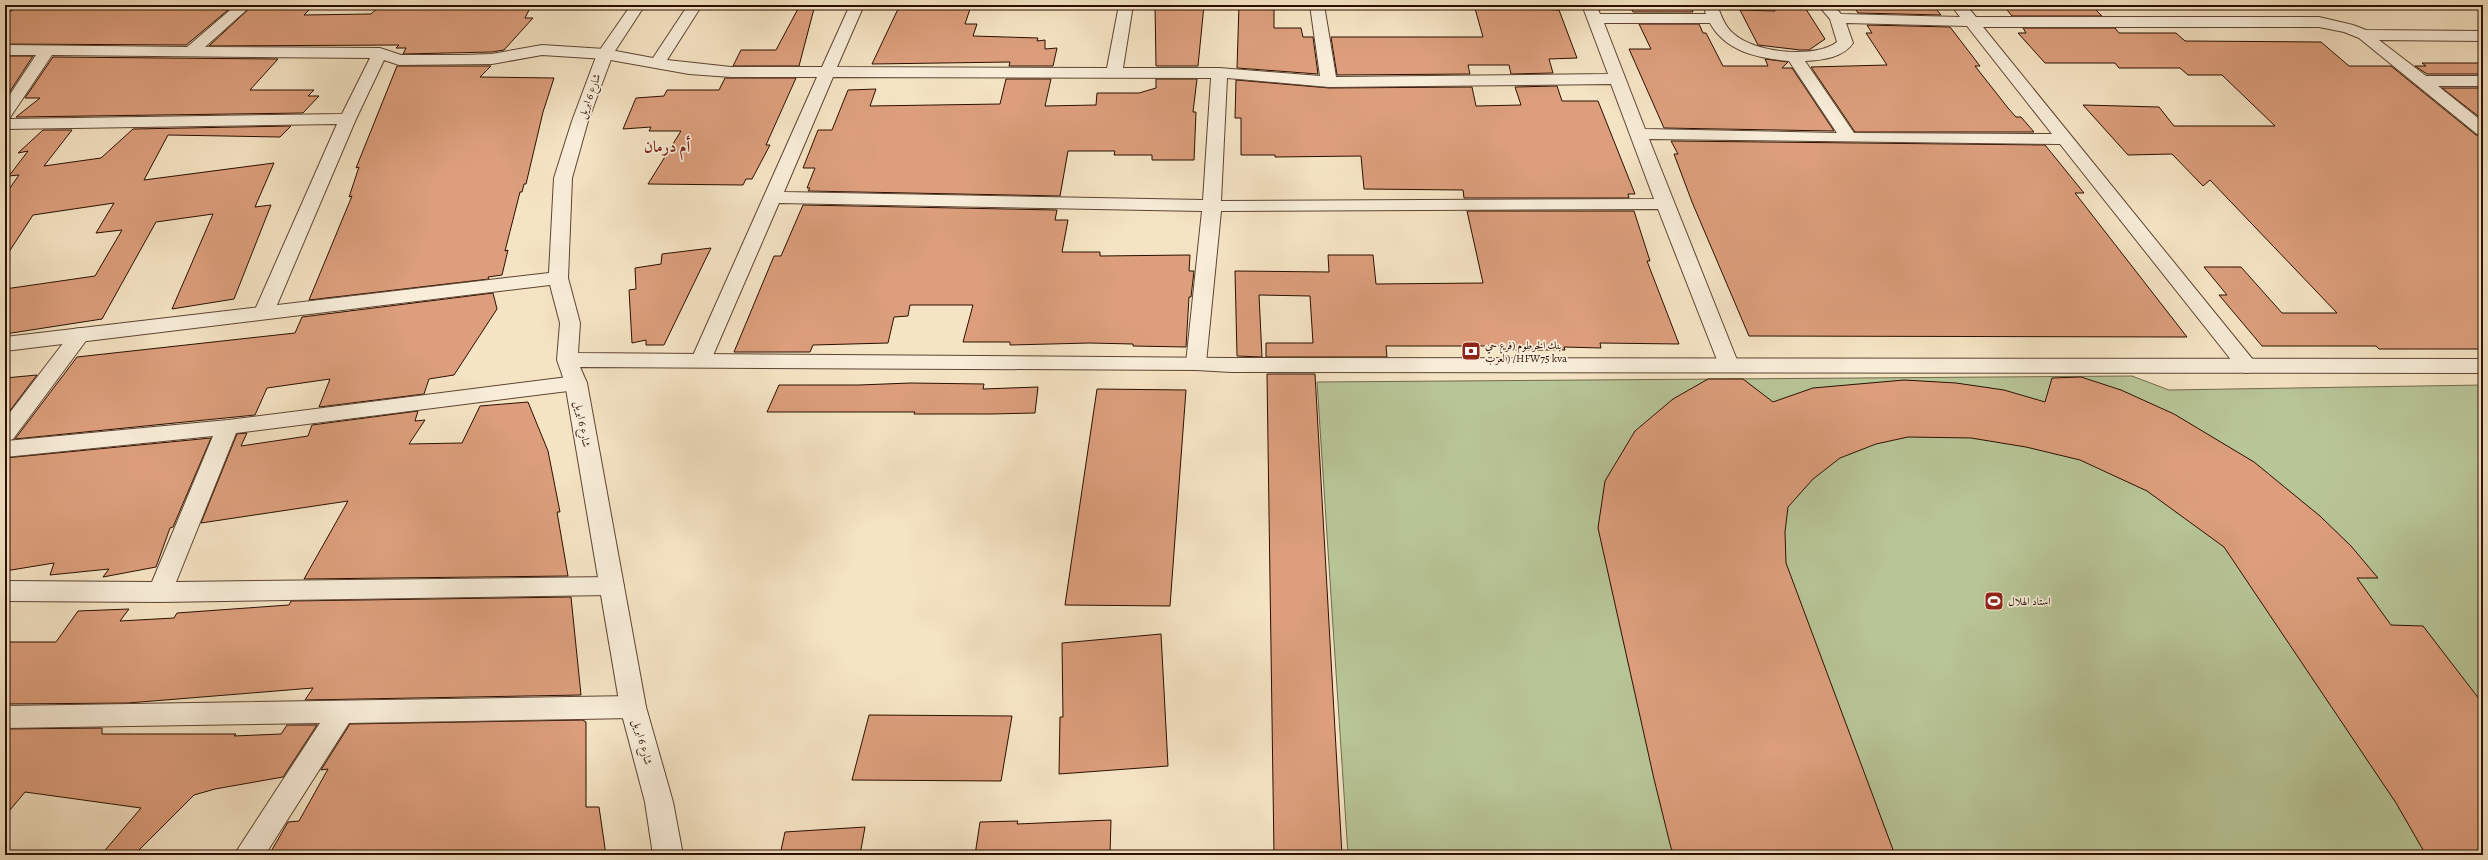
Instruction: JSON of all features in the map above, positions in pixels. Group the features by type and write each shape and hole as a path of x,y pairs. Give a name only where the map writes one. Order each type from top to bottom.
{"street":[{"path":"190,52 244,5"},
{"name":"شارع 6 ابريل","path":"638,5 605,54 580,121 563,178 558,278 570,323 567,360 576,383 633,707 659,802 668,855"},
{"path":"657,63 695,5"},
{"path":"701,360 771,197 857,5"},
{"path":"1114,73 1126,5"},
{"path":"1317,5 1328,82"},
{"path":"1729,365 1665,204 1592,12 1713,12 1729,39 1740,46 1758,51 1794,56 1824,54 1841,49 1845,43 1837,18 1825,5"},
{"path":"1958,5 2247,366"},
{"path":"1837,18 1971,22 2302,20 2348,28 2364,35 2483,130"},
{"path":"2364,35 2483,36"},
{"path":"5,50 380,53 399,60 492,59 542,50 605,54 689,69 731,72 1219,73 1328,82 1617,79"},
{"path":"5,116 47,50"},
{"path":"264,312 348,119 380,53"},
{"path":"1794,56 1848,138"},
{"path":"1196,363 1212,206 1219,73"},
{"path":"2423,81 2483,81"},
{"path":"5,124 348,119"},
{"path":"1638,134 1848,138 2065,138"},
{"path":"771,197 1212,206 1665,204"},
{"path":"5,344 558,278"},
{"path":"5,434 80,334"},
{"path":"567,360 1196,363 1231,365 2483,366"},
{"path":"5,449 228,427 576,383"},
{"path":"160,592 228,427"},
{"path":"5,591 160,592 612,586"},
{"path":"5,717 341,713 633,707"},
{"path":"249,855 341,713"}],"green space":[{"name":"استاد الهلال","path":"2132,376 2169,390 2483,385 2483,855 1348,855 1317,382"}],"building":[{"path":"20,5 234,5 186,45 5,44 5,15"},
{"path":"253,5 314,5 304,15 371,14 381,5 530,8 525,18 533,18 504,50 492,52 403,54 406,48 396,48 399,45 209,46"},
{"path":"800,5 815,5 799,66 733,66 741,50 776,50"},
{"path":"1155,5 1204,5 1198,66 1156,66"},
{"path":"1239,5 1274,5 1274,28 1301,28 1303,37 1313,37 1318,74 1237,68"},
{"path":"1474,5 1511,5 1512,8 1559,10 1577,58 1549,59 1553,73 1511,74 1509,65 1468,65 1470,74 1337,75 1331,37 1483,37"},
{"path":"1629,5 1690,5 1693,12 1633,12"},
{"path":"1853,5 1933,5 1941,15 1858,13"},
{"path":"2003,5 2091,5 2102,16 2012,16"},
{"path":"1772,6 1804,6 1825,39 1809,50 1758,45 1740,10 1775,11"},
{"path":"898,9 970,9 965,24 977,24 973,36 1038,38 1037,41 1045,40 1045,49 1057,48 1053,66 1009,66 1010,62 872,64"},
{"path":"1639,24 1699,24 1703,33 1706,33 1723,66 1768,66 1765,59 1788,62 1782,68 1792,68 1834,131 1664,128 1629,49 1651,49"},
{"path":"1867,25 1950,27 1980,66 1975,66 2008,108 2016,117 2021,117 2034,132 1855,132 1811,67 1887,65 1866,33 1872,33"},
{"path":"2023,28 2115,28 2119,33 2176,33 2185,41 2321,42 2349,66 2391,66 2476,135 2483,136 2483,349 2379,349 2376,346 2262,346 2219,295 2227,295 2204,267 2241,267 2282,313 2337,313 2210,180 2203,186 2172,154 2128,155 2083,105 2159,107 2174,126 2275,126 2222,75 2188,75 2180,68 2119,68 2115,63 2045,63 2018,33 2026,33"},
{"path":"5,56 33,56 5,99"},
{"path":"53,57 278,59 250,90 314,90 308,96 319,96 303,113 16,117 40,98 25,98"},
{"path":"2422,63 2483,63 2483,74 2427,74 2415,66 2426,66"},
{"path":"397,66 491,66 480,77 554,78 543,112 526,184 524,184 522,192 520,192 505,251 508,250 502,275 488,277 489,279 309,300 352,196 349,197 359,167 356,168"},
{"path":"725,78 796,78 766,145 770,145 752,179 746,179 743,185 648,184 681,131 649,131 651,127 623,129 636,98 664,96 667,90 719,90"},
{"path":"1006,79 1051,79 1045,106 1096,105 1097,93 1139,93 1156,88 1156,79 1197,79 1193,112 1196,112 1194,160 1152,160 1152,155 1114,155 1115,151 1068,151 1060,196 808,191 810,188 807,188 815,168 803,168 818,130 832,130 848,90 876,89 870,106 1000,104"},
{"path":"1236,80 1329,88 1472,87 1476,106 1521,105 1515,87 1557,86 1562,101 1598,101 1635,194 1628,194 1629,198 1464,198 1463,190 1364,189 1361,156 1275,157 1275,155 1241,155 1241,118 1235,118"},
{"path":"2442,88 2483,88 2483,120"},
{"path":"291,126 280,137 168,135 144,180 274,163 255,207 271,205 234,299 172,309 213,214 156,222 102,319 5,334 5,289 95,276 122,230 96,233 114,203 33,215 5,258 5,195 19,175 9,176 28,151 18,153 43,130 72,130 44,166 101,158 133,129"},
{"path":"1671,141 2045,145 2084,193 2075,193 2187,337 1749,336 1692,202 1674,154 1678,154"},
{"path":"803,205 1057,210 1055,220 1068,220 1062,252 1100,252 1100,256 1190,255 1189,271 1194,271 1191,297 1189,297 1186,347 1133,346 1133,344 1090,343 1010,345 1010,342 963,342 973,305 910,305 908,316 894,317 888,343 813,345 810,352 734,352 774,256 781,256"},
{"path":"1467,211 1634,211 1650,261 1647,261 1679,344 1600,343 1601,348 1564,347 1565,350 1504,350 1503,346 1386,346 1387,357 1266,357 1266,343 1313,343 1310,296 1259,295 1262,357 1237,356 1235,271 1329,272 1328,255 1373,255 1376,284 1483,283"},
{"path":"711,248 664,345 646,345 646,340 632,343 629,290 636,289 635,268 661,264 662,254"},
{"path":"493,293 497,309 454,375 429,379 424,394 319,407 330,379 267,388 255,415 15,439 77,357 295,333 302,317"},
{"path":"1267,374 1315,374 1342,855 1274,855"},
{"path":"37,375 5,417 5,378"},
{"path":"2081,377 2121,390 2174,414 2254,462 2320,516 2351,546 2378,578 2357,578 2391,625 2423,626 2483,704 2483,855 2426,855 2396,803 2224,547 2147,491 2080,460 2026,447 1971,438 1908,437 1876,444 1840,458 1813,479 1788,507 1785,532 1786,563 1895,855 1675,855 1671,848 1654,779 1598,528 1605,481 1635,431 1673,399 1708,379 1743,379 1773,402 1813,388 1904,380 1956,383 2004,390 2045,402 2052,378"},
{"path":"910,383 984,384 983,389 1038,387 1035,413 914,414 915,412 767,412 779,385 859,385"},
{"path":"1097,389 1186,390 1170,606 1065,605"},
{"path":"528,402 548,451 560,512 557,512 568,576 304,579 348,501 201,523 237,434 247,433 241,446 308,436 312,425 418,411 415,421 425,420 409,444 462,443 480,406"},
{"path":"211,438 173,527 170,528 156,567 103,577 109,569 50,575 54,563 5,571 5,458"},
{"path":"571,597 581,695 305,700 313,688 128,703 5,704 5,642 56,642 78,611 129,609 120,621 174,618 177,613 289,605 291,601"},
{"path":"1161,634 1168,766 1059,774 1060,717 1063,717 1062,643"},
{"path":"869,715 1012,716 1001,781 852,780"},
{"path":"583,720 586,722 586,807 599,807 606,855 269,855 288,822 299,821 328,769 321,770 350,724"},
{"path":"287,725 317,725 283,777 215,789 194,795 134,855 101,855 141,808 25,792 5,816 5,729 102,728 102,734 236,734 234,736 281,734"},
{"path":"1111,820 1110,855 975,855 980,822 1018,821 1017,824"},
{"path":"865,827 860,855 780,855 785,832"}],"place":[{"name":"بنك الخرطوم (فرع حي العرب) /HFW75 kva","path":"1471,351"},
{"name":"استاد الهلال","path":"1994,601"}],"district":[{"name":"أم درمان","path":"667,146"}]}
